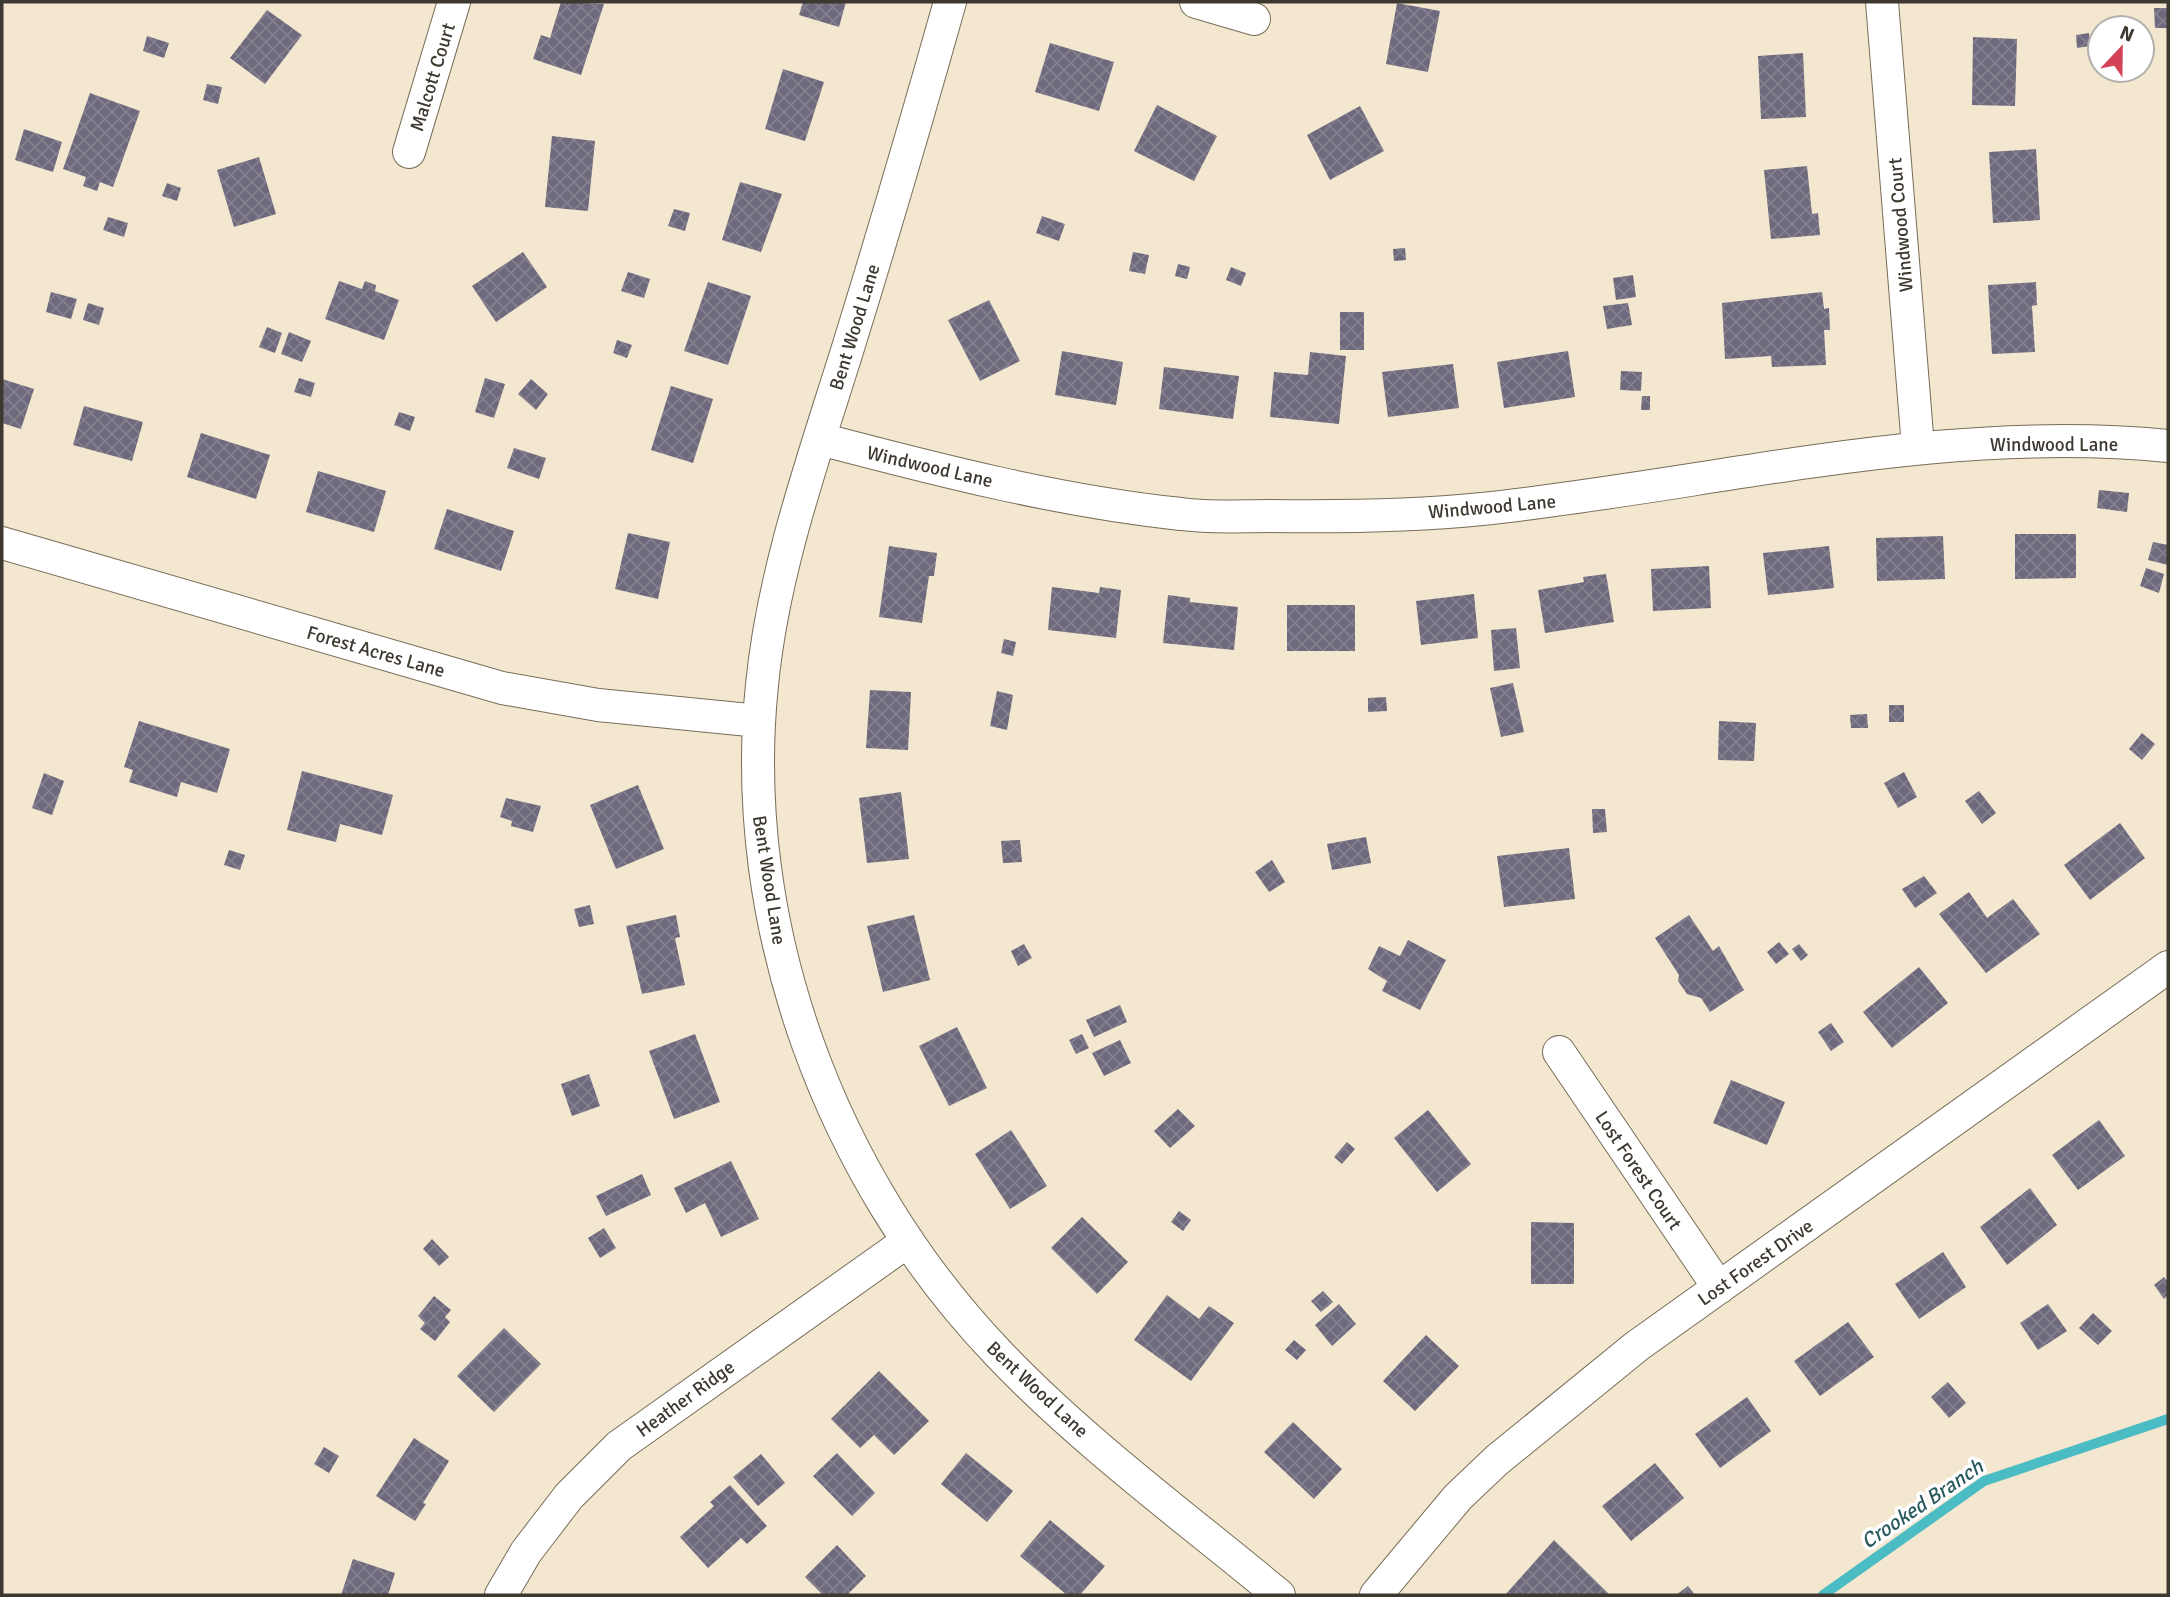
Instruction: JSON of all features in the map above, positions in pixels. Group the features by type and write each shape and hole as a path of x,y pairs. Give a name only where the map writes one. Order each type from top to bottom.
{"street":[{"name":"Malcott Court","path":"409,152 454,2"},
{"name":"Bent Wood Lane","path":"950,2 775,599 759,721 759,815 769,898 787,979 820,1076 864,1170 908,1241 950,1299 1045,1400 1279,1595"},
{"path":"1196,2 1254,19"},
{"name":"Windwood Court","path":"1882,2 1918,447"},
{"name":"Windwood Lane","path":"820,439 949,472 1095,502 1184,515 1331,516 1478,509 1597,496 1839,456 1918,447 2030,442 2168,446"},
{"name":"Forest Acres Lane","path":"2,542 502,688 598,705 759,721"},
{"name":"Lost Forest Drive","path":"1376,1595 1458,1497 1497,1460 1637,1346 2168,967"},
{"name":"Lost Forest Court","path":"1559,1052 1719,1288"},
{"name":"Heather Ridge","path":"501,1595 526,1552 569,1496 619,1446 908,1241"}],"building":[{"path":"561,2 604,4 581,75 533,59 541,35 550,38"},
{"path":"803,2 846,2 839,27 799,15"},
{"path":"1397,3 1440,11 1428,72 1386,64"},
{"path":"2154,8 2168,8 2168,28 2156,28"},
{"path":"267,10 302,35 265,84 230,58"},
{"path":"2086,33 2086,47 2077,48 2076,35"},
{"path":"147,36 169,43 164,58 143,51"},
{"path":"1973,37 2017,39 2015,106 1972,105"},
{"path":"1050,43 1114,62 1099,111 1035,92"},
{"path":"1803,53 1806,117 1761,119 1758,56"},
{"path":"783,69 824,82 805,141 765,129"},
{"path":"207,84 222,87 218,104 203,100"},
{"path":"90,93 140,111 113,187 100,182 97,191 83,186 86,177 63,169"},
{"path":"1157,105 1217,136 1194,181 1134,151"},
{"path":"1360,106 1384,151 1330,180 1307,135"},
{"path":"24,129 62,142 53,172 15,160"},
{"path":"552,136 595,141 588,211 545,207"},
{"path":"2036,149 2040,220 1993,223 1989,152"},
{"path":"259,157 276,214 234,227 217,170"},
{"path":"1807,166 1812,214 1818,213 1820,235 1771,239 1764,170"},
{"path":"740,182 782,194 761,252 722,240"},
{"path":"167,183 181,188 177,201 162,196"},
{"path":"674,209 690,213 685,231 668,226"},
{"path":"1042,216 1065,224 1059,241 1036,233"},
{"path":"108,217 128,223 124,237 103,230"},
{"path":"1405,248 1406,260 1394,261 1393,249"},
{"path":"523,252 547,287 496,322 472,286"},
{"path":"1133,252 1149,255 1145,274 1129,271"},
{"path":"1178,264 1190,267 1187,279 1175,276"},
{"path":"1231,267 1246,273 1241,286 1226,280"},
{"path":"628,272 650,279 644,298 621,291"},
{"path":"1633,275 1636,297 1616,300 1613,278"},
{"path":"339,281 362,289 365,281 376,285 375,291 399,300 384,340 325,319"},
{"path":"708,282 751,296 728,365 684,351"},
{"path":"2036,282 2037,305 2032,306 2035,352 1992,354 1988,285"},
{"path":"51,292 77,299 71,319 46,312"},
{"path":"1822,292 1824,309 1829,308 1830,330 1824,330 1826,365 1772,367 1771,356 1725,359 1722,303"},
{"path":"989,300 1020,361 980,381 948,320"},
{"path":"88,303 104,308 99,325 83,320"},
{"path":"1628,303 1632,325 1607,329 1603,306"},
{"path":"1340,312 1364,312 1364,350 1340,350"},
{"path":"267,327 282,333 275,353 259,347"},
{"path":"289,332 311,341 302,362 281,354"},
{"path":"617,340 632,345 627,358 613,353"},
{"path":"1062,351 1123,362 1116,405 1055,395"},
{"path":"1568,351 1575,397 1504,408 1497,362"},
{"path":"1310,352 1346,356 1339,424 1270,417 1274,372 1308,375"},
{"path":"1453,364 1459,408 1388,417 1382,372"},
{"path":"1164,367 1239,376 1233,419 1159,409"},
{"path":"1621,371 1642,372 1641,391 1620,390"},
{"path":"299,378 315,383 311,397 294,392"},
{"path":"485,378 505,384 494,418 475,412"},
{"path":"2,379 34,389 21,429 2,423"},
{"path":"531,379 548,394 536,410 518,394"},
{"path":"671,386 713,399 693,463 651,450"},
{"path":"1642,396 1650,396 1650,410 1641,410"},
{"path":"84,406 143,422 132,461 73,445"},
{"path":"399,412 415,417 410,431 394,425"},
{"path":"201,433 270,455 256,499 187,477"},
{"path":"514,448 546,458 539,479 507,468"},
{"path":"318,471 386,491 374,532 306,512"},
{"path":"2099,490 2129,493 2127,512 2097,508"},
{"path":"447,509 514,531 501,571 434,549"},
{"path":"628,533 670,542 658,599 615,589"},
{"path":"2015,534 2076,534 2076,578 2015,579"},
{"path":"1943,536 1945,579 1877,581 1876,538"},
{"path":"2153,542 2168,545 2168,565 2148,560"},
{"path":"889,546 937,553 934,576 929,576 922,623 879,617"},
{"path":"1829,546 1834,588 1768,595 1763,553"},
{"path":"1709,566 1711,608 1653,611 1651,569"},
{"path":"2146,568 2164,574 2159,593 2140,586"},
{"path":"1606,574 1614,622 1545,633 1538,590 1584,582 1583,577"},
{"path":"1052,587 1099,593 1100,587 1121,590 1116,638 1048,630"},
{"path":"1474,594 1478,638 1421,645 1416,601"},
{"path":"1168,595 1190,598 1190,602 1238,607 1234,650 1163,643"},
{"path":"1287,605 1355,605 1355,651 1287,651"},
{"path":"1516,628 1520,668 1494,671 1491,630"},
{"path":"1004,639 1016,642 1013,656 1001,653"},
{"path":"1513,683 1524,732 1501,737 1490,688"},
{"path":"870,690 911,692 908,750 866,748"},
{"path":"997,691 1013,695 1007,730 990,726"},
{"path":"1386,697 1387,711 1368,712 1368,698"},
{"path":"1889,705 1904,705 1904,722 1889,722"},
{"path":"1867,714 1868,728 1851,728 1850,715"},
{"path":"139,721 230,749 217,793 181,782 177,797 129,782 133,770 124,767"},
{"path":"1719,721 1756,723 1754,761 1718,760"},
{"path":"2142,733 2155,744 2142,760 2129,749"},
{"path":"302,771 393,795 382,835 340,824 336,842 287,830"},
{"path":"1904,772 1917,797 1898,808 1884,783"},
{"path":"44,773 64,781 52,815 32,808"},
{"path":"638,785 664,849 616,869 590,805"},
{"path":"1979,791 1996,813 1982,824 1965,801"},
{"path":"901,792 909,859 867,863 859,798"},
{"path":"506,798 541,806 533,832 511,826 512,821 500,817"},
{"path":"1592,809 1605,809 1607,832 1593,833"},
{"path":"2120,823 2145,858 2090,900 2064,865"},
{"path":"1366,837 1371,863 1332,870 1327,844"},
{"path":"1020,840 1022,862 1003,863 1001,841"},
{"path":"1569,848 1575,899 1504,907 1497,856"},
{"path":"229,850 245,855 240,870 224,865"},
{"path":"1272,860 1285,882 1269,892 1255,872"},
{"path":"1924,876 1937,893 1915,908 1902,889"},
{"path":"1969,892 1987,918 2013,899 2040,934 1986,973 1939,914"},
{"path":"590,905 594,924 579,927 574,909"},
{"path":"676,915 680,937 675,938 685,985 642,994 626,926"},
{"path":"914,915 930,980 883,992 867,926"},
{"path":"1689,915 1713,951 1719,946 1744,990 1710,1012 1701,998 1687,994 1678,981 1679,975 1655,938"},
{"path":"1408,940 1446,960 1420,1010 1382,991 1387,981 1368,969 1379,946 1400,956"},
{"path":"1779,942 1789,954 1776,964 1767,952"},
{"path":"1024,944 1032,958 1018,966 1011,951"},
{"path":"1799,944 1808,955 1801,961 1792,949"},
{"path":"1919,967 1948,1003 1892,1048 1863,1012"},
{"path":"1120,1005 1127,1022 1094,1037 1086,1020"},
{"path":"1831,1023 1844,1042 1831,1051 1818,1032"},
{"path":"957,1027 987,1088 949,1106 919,1046"},
{"path":"695,1034 720,1102 674,1119 649,1051"},
{"path":"1082,1034 1089,1048 1076,1054 1069,1040"},
{"path":"1120,1040 1131,1063 1104,1076 1092,1053"},
{"path":"589,1074 600,1106 572,1116 561,1084"},
{"path":"1731,1080 1785,1102 1767,1145 1713,1123"},
{"path":"1178,1109 1195,1126 1170,1148 1154,1131"},
{"path":"1428,1110 1471,1164 1437,1192 1394,1138"},
{"path":"2099,1120 2125,1156 2078,1190 2052,1155"},
{"path":"1011,1130 1047,1186 1010,1209 975,1154"},
{"path":"1347,1142 1355,1149 1342,1164 1334,1157"},
{"path":"731,1161 759,1219 721,1237 705,1203 686,1213 674,1188"},
{"path":"642,1174 651,1195 606,1216 596,1196"},
{"path":"2030,1188 2057,1225 2007,1265 1980,1227"},
{"path":"1179,1211 1191,1220 1183,1231 1171,1222"},
{"path":"1082,1217 1128,1262 1097,1294 1051,1248"},
{"path":"1531,1222 1574,1223 1574,1284 1531,1284"},
{"path":"604,1228 616,1248 600,1258 588,1238"},
{"path":"432,1239 449,1257 439,1266 423,1249"},
{"path":"1943,1252 1966,1287 1919,1319 1895,1284"},
{"path":"2164,1277 2168,1282 2168,1295 2164,1299 2154,1285"},
{"path":"1323,1291 1333,1302 1321,1312 1311,1301"},
{"path":"1167,1295 1199,1319 1209,1306 1234,1323 1191,1381 1134,1340"},
{"path":"434,1296 451,1310 445,1317 450,1322 435,1341 420,1329 425,1323 418,1316"},
{"path":"1339,1304 1356,1324 1332,1346 1315,1325"},
{"path":"2048,1304 2067,1331 2038,1350 2020,1323"},
{"path":"2093,1313 2112,1331 2098,1345 2079,1328"},
{"path":"1848,1322 1874,1357 1820,1396 1794,1361"},
{"path":"504,1328 541,1364 494,1412 457,1376"},
{"path":"1426,1335 1459,1366 1415,1411 1383,1381"},
{"path":"1294,1340 1306,1350 1297,1360 1285,1350"},
{"path":"879,1371 929,1421 894,1455 874,1435 860,1448 831,1419"},
{"path":"1948,1382 1966,1403 1949,1418 1931,1397"},
{"path":"1747,1397 1771,1431 1720,1468 1695,1434"},
{"path":"1293,1422 1342,1469 1314,1499 1264,1452"},
{"path":"414,1438 449,1461 415,1521 376,1496"},
{"path":"324,1447 339,1456 329,1473 314,1464"},
{"path":"837,1453 875,1493 852,1516 813,1476"},
{"path":"966,1453 1013,1491 987,1522 941,1484"},
{"path":"761,1454 785,1483 758,1506 733,1477"},
{"path":"1655,1463 1684,1498 1631,1541 1602,1506"},
{"path":"730,1485 767,1526 747,1544 741,1538 708,1568 680,1537 714,1506 710,1502"},
{"path":"1050,1520 1105,1566 1080,1595 1067,1595 1020,1556"},
{"path":"1554,1540 1610,1595 1505,1595"},
{"path":"837,1545 866,1576 847,1595 823,1595 805,1577"},
{"path":"353,1559 395,1573 388,1595 341,1595"},
{"path":"1688,1586 1695,1595 1676,1595"}],"waterway":[{"name":"Crooked Branch","path":"1823,1595 1984,1481 2168,1419"}]}
